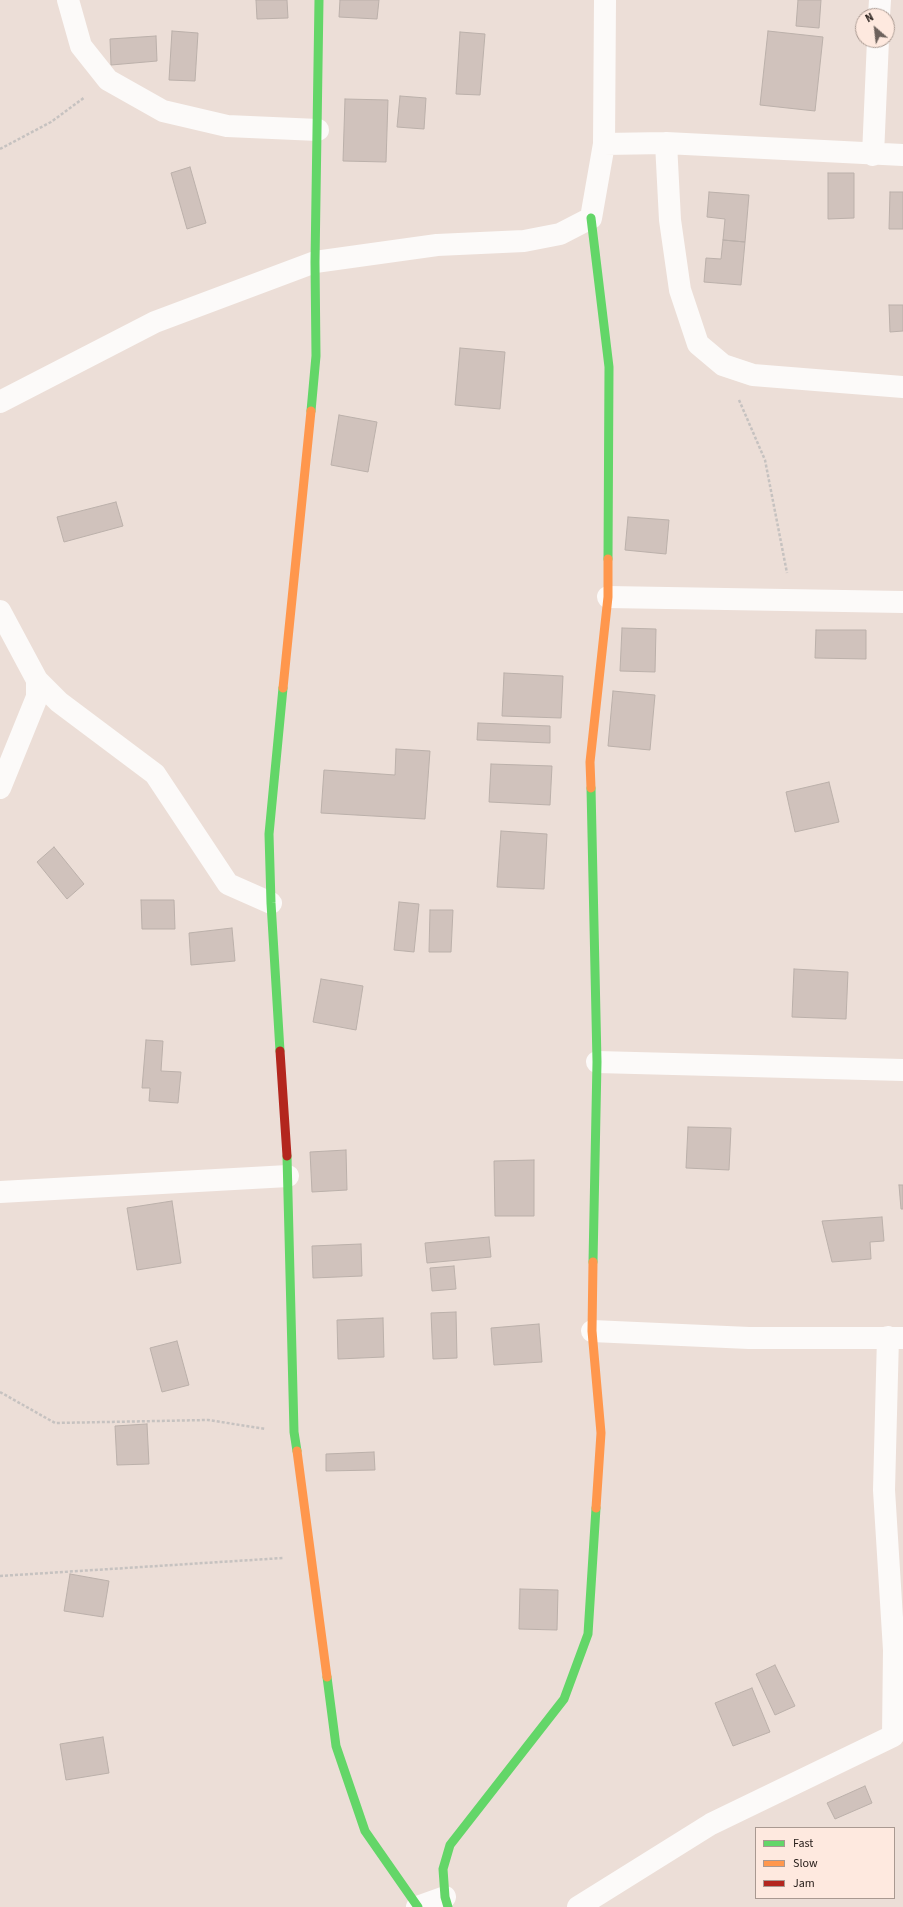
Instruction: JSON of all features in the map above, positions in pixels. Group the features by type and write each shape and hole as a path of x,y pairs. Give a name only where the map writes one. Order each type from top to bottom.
{"street":[{"path":"68,0 81,46 108,80 163,111 227,126 318,130"},
{"path":"319,0 315,262 316,356 270,834 271,903 288,1176 294,1432 336,1746 365,1831 417,1907 446,1902 443,1869 450,1845 564,1699 588,1634 601,1433 592,1331 596,1062 590,762 608,597 609,367 592,218 604,144 605,0"},
{"path":"873,154 878,48"},
{"path":"604,144 666,143 903,155"},
{"path":"666,143 670,220 680,290 698,344 723,365 753,375 903,387"},
{"path":"0,402 155,322 315,262 437,245 524,241 560,234 592,218"},
{"path":"608,597 903,602"},
{"path":"0,610 37,680 59,702 155,774 228,884 271,903"},
{"path":"0,788 37,697 37,680"},
{"path":"596,1062 903,1070"},
{"path":"0,1192 288,1176"},
{"path":"578,1907 711,1824 892,1736 898,1650 884,1490 896,1337 749,1338 592,1331"}],"path":[{"path":"0,148 51,122 108,80"},
{"path":"723,365 765,460 793,600"},
{"path":"0,1392 55,1423 208,1420 294,1432"},
{"path":"0,1576 310,1556"}],"building":[{"path":"256,0 287,0 288,18 257,19"},
{"path":"340,0 379,0 377,19 339,17"},
{"path":"798,0 821,0 819,28 796,26"},
{"path":"172,31 198,33 195,81 169,80"},
{"path":"768,31 823,37 815,111 760,105"},
{"path":"460,32 485,34 480,95 456,94"},
{"path":"156,36 157,61 111,65 110,39"},
{"path":"400,96 426,98 424,129 397,127"},
{"path":"345,99 388,100 386,162 343,161"},
{"path":"190,167 206,223 187,229 171,173"},
{"path":"828,173 854,173 854,218 828,219"},
{"path":"709,192 749,195 745,242 723,240 725,219 707,217"},
{"path":"890,192 903,192 903,229 889,229"},
{"path":"723,240 745,242 741,285 704,282 706,258 721,259"},
{"path":"889,305 903,305 903,331 890,332"},
{"path":"460,348 505,352 500,409 455,405"},
{"path":"339,415 377,422 368,472 331,465"},
{"path":"116,502 123,526 64,542 57,517"},
{"path":"628,517 669,520 666,554 625,550"},
{"path":"622,628 656,629 655,672 620,671"},
{"path":"816,630 866,630 866,659 815,658"},
{"path":"504,673 563,676 561,718 502,716"},
{"path":"613,691 655,695 650,750 608,746"},
{"path":"478,723 550,726 550,743 477,740"},
{"path":"396,749 430,751 425,819 321,813 324,770 395,775"},
{"path":"491,764 552,766 550,805 489,802"},
{"path":"829,782 839,822 795,832 786,792"},
{"path":"501,831 547,834 544,889 497,887"},
{"path":"54,847 84,884 67,899 37,862"},
{"path":"141,900 174,900 175,929 142,929"},
{"path":"399,902 419,904 414,952 394,950"},
{"path":"430,910 453,910 451,952 429,952"},
{"path":"232,928 235,961 191,965 189,933"},
{"path":"794,969 848,972 846,1019 792,1017"},
{"path":"321,979 363,986 356,1030 313,1022"},
{"path":"146,1040 163,1041 161,1071 181,1072 178,1103 149,1101 150,1088 142,1088"},
{"path":"688,1127 731,1128 729,1170 686,1168"},
{"path":"346,1150 347,1190 312,1192 310,1152"},
{"path":"534,1160 534,1216 495,1216 494,1161"},
{"path":"899,1185 903,1185 903,1209 901,1209"},
{"path":"172,1201 181,1263 137,1270 127,1208"},
{"path":"882,1217 884,1241 870,1242 871,1259 832,1262 822,1221"},
{"path":"489,1237 491,1257 427,1263 425,1243"},
{"path":"361,1244 362,1276 313,1278 312,1246"},
{"path":"454,1266 456,1289 432,1291 430,1268"},
{"path":"456,1312 457,1358 433,1359 431,1313"},
{"path":"383,1318 384,1357 338,1359 337,1320"},
{"path":"539,1324 542,1362 494,1365 491,1328"},
{"path":"177,1341 189,1385 162,1392 150,1348"},
{"path":"147,1424 149,1464 117,1465 115,1426"},
{"path":"374,1452 375,1470 326,1471 326,1454"},
{"path":"70,1574 109,1581 103,1617 64,1611"},
{"path":"520,1589 558,1590 557,1630 519,1629"},
{"path":"775,1665 795,1706 775,1715 756,1674"},
{"path":"752,1688 770,1732 733,1746 715,1703"},
{"path":"103,1737 109,1773 66,1780 60,1744"},
{"path":"865,1786 872,1803 835,1819 827,1803"}],"traffic: fast":[{"path":"311,411 316,356 315,262 319,0"},
{"path":"591,218 609,367 608,559"},
{"path":"280,1051 271,903 269,834 283,688"},
{"path":"591,788 597,1062 593,1262"},
{"path":"287,1156 294,1432 297,1451"},
{"path":"448,1907 445,1897 443,1869 450,1845 564,1699 588,1634 596,1508"},
{"path":"327,1677 336,1746 365,1831 418,1907"}],"traffic: slow":[{"path":"283,688 311,411"},
{"path":"591,788 590,762 608,597 608,559"},
{"path":"593,1262 592,1331 601,1433 596,1508"},
{"path":"297,1451 327,1677"}],"traffic: jam":[{"path":"280,1051 287,1156"}]}
